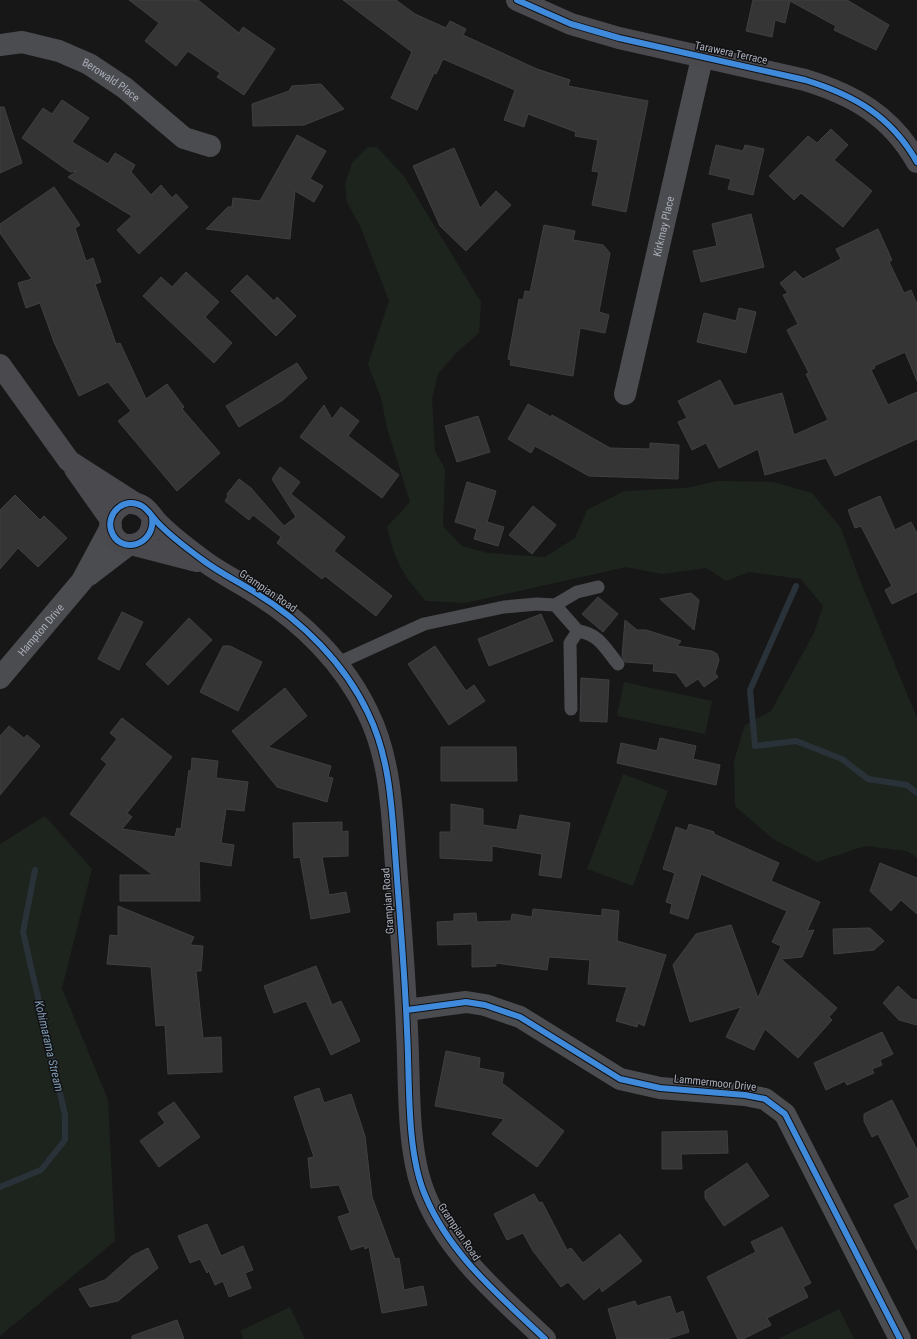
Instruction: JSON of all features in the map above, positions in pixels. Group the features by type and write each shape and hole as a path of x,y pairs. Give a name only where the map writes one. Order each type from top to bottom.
{"street":[{"name":"Tarawera Terrace","path":"517,0 526,6 571,24 619,38 702,58 805,80 848,95 868,107 884,120 899,135 917,162"},
{"name":"Berowald Place","path":"0,45 22,42 59,51 89,64 125,88 184,138 210,146"},
{"name":"Kirkmay Place","path":"625,394 702,58"},
{"name":"Grampian Road","path":"0,365 69,460 111,524"},
{"name":"Grampian Road","path":"69,460 144,511 168,533 206,563 258,594 285,613 311,635 336,664 363,702 378,734 389,782 407,1010 413,1154 424,1194 438,1223 473,1270 545,1339"},
{"path":"122,505 144,511 151,531 142,542 132,545 116,539 111,524 117,509 122,505"},
{"name":"Hampton Drive","path":"0,678 82,581 111,524"},
{"name":"Grampian Road","path":"132,545 206,563"},
{"name":"Hampton Drive","path":"82,581 132,545"},
{"name":"Lammermoor Drive","path":"407,1010 466,1002 485,1005 520,1017 620,1079 660,1088 745,1095 766,1099 785,1114 900,1339"}],"lane":[{"path":"336,664 424,624 504,607 537,604 555,605 577,592 598,587"},
{"path":"555,605 578,631 589,633 599,640 618,664"},
{"path":"571,709 570,643 578,631"}],"shaded area":[{"path":"368,147 377,147 404,176 481,302 479,333 457,352 438,374 432,399 435,451 445,469 443,526 462,546 488,553 545,557 575,538 587,510 624,491 686,488 717,481 773,482 812,493 841,528 859,578 917,718 917,858 907,851 865,846 817,862 773,839 735,806 734,761 745,725 771,711 814,633 823,606 801,579 749,572 726,581 706,568 662,574 626,567 465,603 426,601 411,584 397,559 387,527 410,502 387,428 381,398 368,364 389,301 361,228 347,202 345,184 352,163"},
{"path":"624,682 712,701 705,734 617,716"},
{"path":"623,774 668,791 633,886 587,869"},
{"path":"45,816 92,869 62,988 108,1100 115,1241 0,1336 0,844"},
{"path":"290,1307 305,1339 244,1339 240,1331"},
{"path":"839,1309 854,1339 778,1339"}],"building":[{"path":"129,0 198,0 239,33 243,27 275,49 244,95 217,77 220,73 188,51 176,66 145,41 159,23"},
{"path":"343,0 396,0 415,14 446,28 450,21 466,29 463,35 537,69 570,80 568,86 648,101 626,212 592,205 599,172 592,171 598,140 575,136 576,132 528,114 524,127 504,120 515,90 443,59 436,74 434,73 417,110 391,98 412,52"},
{"path":"753,0 847,0 889,25 876,50 834,30 836,26 790,1 785,23 775,20 772,37 746,31"},
{"path":"321,84 344,109 304,125 253,126 252,104 289,91 292,86"},
{"path":"62,100 89,118 72,142 108,164 115,153 135,165 131,172 151,195 161,185 172,198 176,194 188,207 139,254 117,230 132,216 68,177 77,171 70,172 22,138 43,108 52,114"},
{"path":"0,107 4,107 22,163 0,173"},
{"path":"831,129 848,145 834,160 872,191 843,227 801,193 794,200 769,176 808,136 817,143"},
{"path":"297,135 326,151 310,179 323,186 314,202 295,191 290,239 206,229 228,207 232,207 233,198 260,201"},
{"path":"716,145 743,151 745,145 764,149 753,195 728,189 731,179 709,174"},
{"path":"454,148 480,208 496,191 511,205 466,251 440,226 413,166"},
{"path":"54,187 80,225 75,228 86,261 93,258 101,282 95,284 116,344 120,343 146,399 167,384 184,407 182,409 220,453 177,491 118,421 131,411 108,382 79,396 54,342 40,303 26,308 18,283 32,279 0,233 0,224"},
{"path":"751,214 764,267 701,282 693,251 717,246 712,224"},
{"path":"544,225 575,231 573,240 603,245 610,253 599,312 609,315 605,333 580,328 573,376 510,365 511,360 508,359 519,299 523,300 525,291 530,292"},
{"path":"878,229 892,260 889,262 904,293 911,290 917,304 917,381 905,352 874,366 875,368 871,370 888,405 917,392 917,439 835,476 826,458 765,475 758,449 719,468 706,443 692,450 678,422 687,418 678,401 720,380 734,406 782,393 794,435 828,420 806,374 809,373 787,330 798,324 783,295 788,293 780,283 795,271 803,279 841,259 836,249"},
{"path":"186,272 219,302 205,317 232,343 214,363 143,296 161,277 172,287"},
{"path":"247,275 274,301 277,297 296,316 276,336 231,291"},
{"path":"739,308 756,312 746,353 697,342 704,313 736,321"},
{"path":"297,363 307,378 283,400 239,427 226,406"},
{"path":"528,404 551,417 552,415 610,448 650,449 650,443 679,445 678,479 589,476 535,446 531,453 508,439"},
{"path":"324,405 332,419 341,407 359,421 348,436 399,475 382,498 300,437"},
{"path":"478,416 490,452 457,462 445,426"},
{"path":"280,467 300,482 291,494 345,537 334,551 392,596 376,616 325,576 322,579 277,543 281,537 253,515 249,520 225,501 228,496 227,494 239,479 251,488 284,526 296,517 272,479"},
{"path":"467,482 496,491 487,522 504,527 498,546 474,539 477,529 455,522"},
{"path":"15,495 40,520 44,516 67,538 38,567 18,548 0,569 0,510"},
{"path":"880,496 895,530 911,522 917,533 917,592 892,604 885,590 892,586 861,526 855,528 848,510"},
{"path":"533,506 556,525 532,554 509,535"},
{"path":"691,593 699,600 694,630 660,599"},
{"path":"598,597 618,614 603,632 582,614"},
{"path":"122,612 143,622 119,670 98,659"},
{"path":"541,614 553,641 489,666 478,639"},
{"path":"189,618 212,640 168,685 146,664"},
{"path":"625,620 637,630 646,630 681,641 677,646 712,651 717,654 719,660 715,673 718,677 704,687 698,679 686,687 676,673 653,671 654,664 625,662 622,656"},
{"path":"223,646 230,646 262,662 238,711 200,692"},
{"path":"435,646 466,691 474,685 485,701 449,725 408,664"},
{"path":"581,678 609,680 607,722 580,721"},
{"path":"285,688 307,716 268,747 331,766 328,777 333,778 327,802 277,787 232,731"},
{"path":"122,718 172,757 127,813 132,817 122,829 175,837 177,828 181,829 192,758 218,761 216,778 248,782 244,811 226,809 221,843 234,845 231,866 199,861 200,901 120,901 120,875 153,875 70,814 107,764 101,759 117,739 110,733"},
{"path":"9,726 24,738 27,735 40,746 0,795 0,736"},
{"path":"660,738 696,746 693,759 720,765 716,785 617,763 621,743 657,751"},
{"path":"441,747 516,747 517,781 441,781"},
{"path":"451,804 483,809 483,825 517,830 520,815 570,823 561,878 539,875 542,854 492,846 492,861 440,858 440,832 451,832"},
{"path":"342,822 342,832 348,831 348,856 322,857 329,895 346,892 350,912 311,919 300,857 294,858 293,823"},
{"path":"689,824 714,832 714,834 779,863 771,881 820,902 807,931 814,930 802,957 781,959 837,1008 829,1017 832,1020 798,1058 765,1029 754,1050 726,1037 741,1007 690,1022 673,965 696,934 731,925 758,998 781,946 772,942 787,911 701,874 688,919 670,913 672,904 666,902 675,873 663,869 676,827 687,831"},
{"path":"880,863 917,878 917,914 901,900 891,911 870,891"},
{"path":"118,906 194,937 190,945 203,946 201,971 196,971 203,1038 221,1037 222,1072 168,1074 165,1025 156,1026 151,967 107,964 110,935 118,936"},
{"path":"533,909 602,916 602,909 619,911 617,941 666,955 644,1026 638,1023 637,1027 616,1021 627,987 588,984 590,960 549,957 547,970 496,963 496,966 472,967 472,944 438,945 437,922 454,921 454,914 476,913 477,922 511,921 512,914 532,917"},
{"path":"870,928 884,941 874,950 834,954 833,929"},
{"path":"316,966 332,1005 341,1001 360,1041 331,1055 306,1001 274,1013 264,986"},
{"path":"898,986 912,999 917,1000 917,1025 899,1020 883,1003"},
{"path":"882,1032 893,1054 880,1060 882,1065 872,1069 874,1073 847,1085 845,1081 826,1090 814,1063"},
{"path":"446,1051 480,1058 479,1068 504,1073 502,1083 564,1131 537,1167 492,1134 504,1119 435,1106"},
{"path":"319,1088 324,1103 351,1094 365,1136 372,1197 395,1259 399,1258 404,1290 423,1286 427,1305 382,1313 369,1247 365,1249 364,1246 351,1250 338,1217 350,1213 339,1185 311,1188 308,1158 314,1157 294,1097"},
{"path":"892,1100 917,1150 917,1250 894,1205 910,1197 878,1134 872,1137 864,1121 864,1114"},
{"path":"174,1102 200,1137 159,1167 140,1141 165,1123 158,1113"},
{"path":"727,1131 728,1153 681,1154 682,1169 662,1169 662,1132"},
{"path":"747,1163 769,1196 724,1226 705,1198 705,1191"},
{"path":"534,1194 539,1203 542,1202 567,1250 571,1248 583,1263 620,1234 642,1261 602,1292 600,1287 584,1300 568,1282 561,1287 533,1251 523,1233 507,1240 494,1214"},
{"path":"207,1224 221,1256 243,1246 253,1270 245,1273 251,1288 229,1297 223,1281 215,1285 209,1271 207,1273 200,1259 190,1263 178,1236"},
{"path":"782,1227 811,1283 803,1287 808,1297 767,1318 771,1325 743,1339 738,1339 707,1277 756,1252 751,1242"},
{"path":"148,1248 158,1268 118,1301 90,1307 79,1289 105,1280 132,1256"},
{"path":"670,1296 676,1314 683,1311 689,1332 667,1339 617,1339 608,1309 635,1301 637,1306"},
{"path":"177,1320 184,1339 132,1339 132,1336"}],"waterway":[{"path":"796,586 750,690 755,746 796,741 842,759 868,779 907,785 917,793"},
{"name":"Kohimarama Stream","path":"0,1187 41,1170 65,1140 65,1115 23,932 35,870"}],"cycle path":[{"path":"517,0 571,24 619,38 805,80 823,86 855,100 870,109 895,132 907,146 917,162"},
{"path":"152,517 152,527 148,535 143,541 136,544 129,545 121,543 115,538 111,530 111,517 114,512 124,504 136,503 145,508 158,524 187,549 216,570 273,604 306,630 335,661 358,695 368,713 382,749 389,787 405,989 410,1115 419,1177 425,1195 435,1216 462,1255 477,1273 545,1339"},
{"path":"407,1010 466,1002 485,1005 520,1017 620,1079 660,1088 745,1095 765,1099 785,1114 900,1339"}]}
